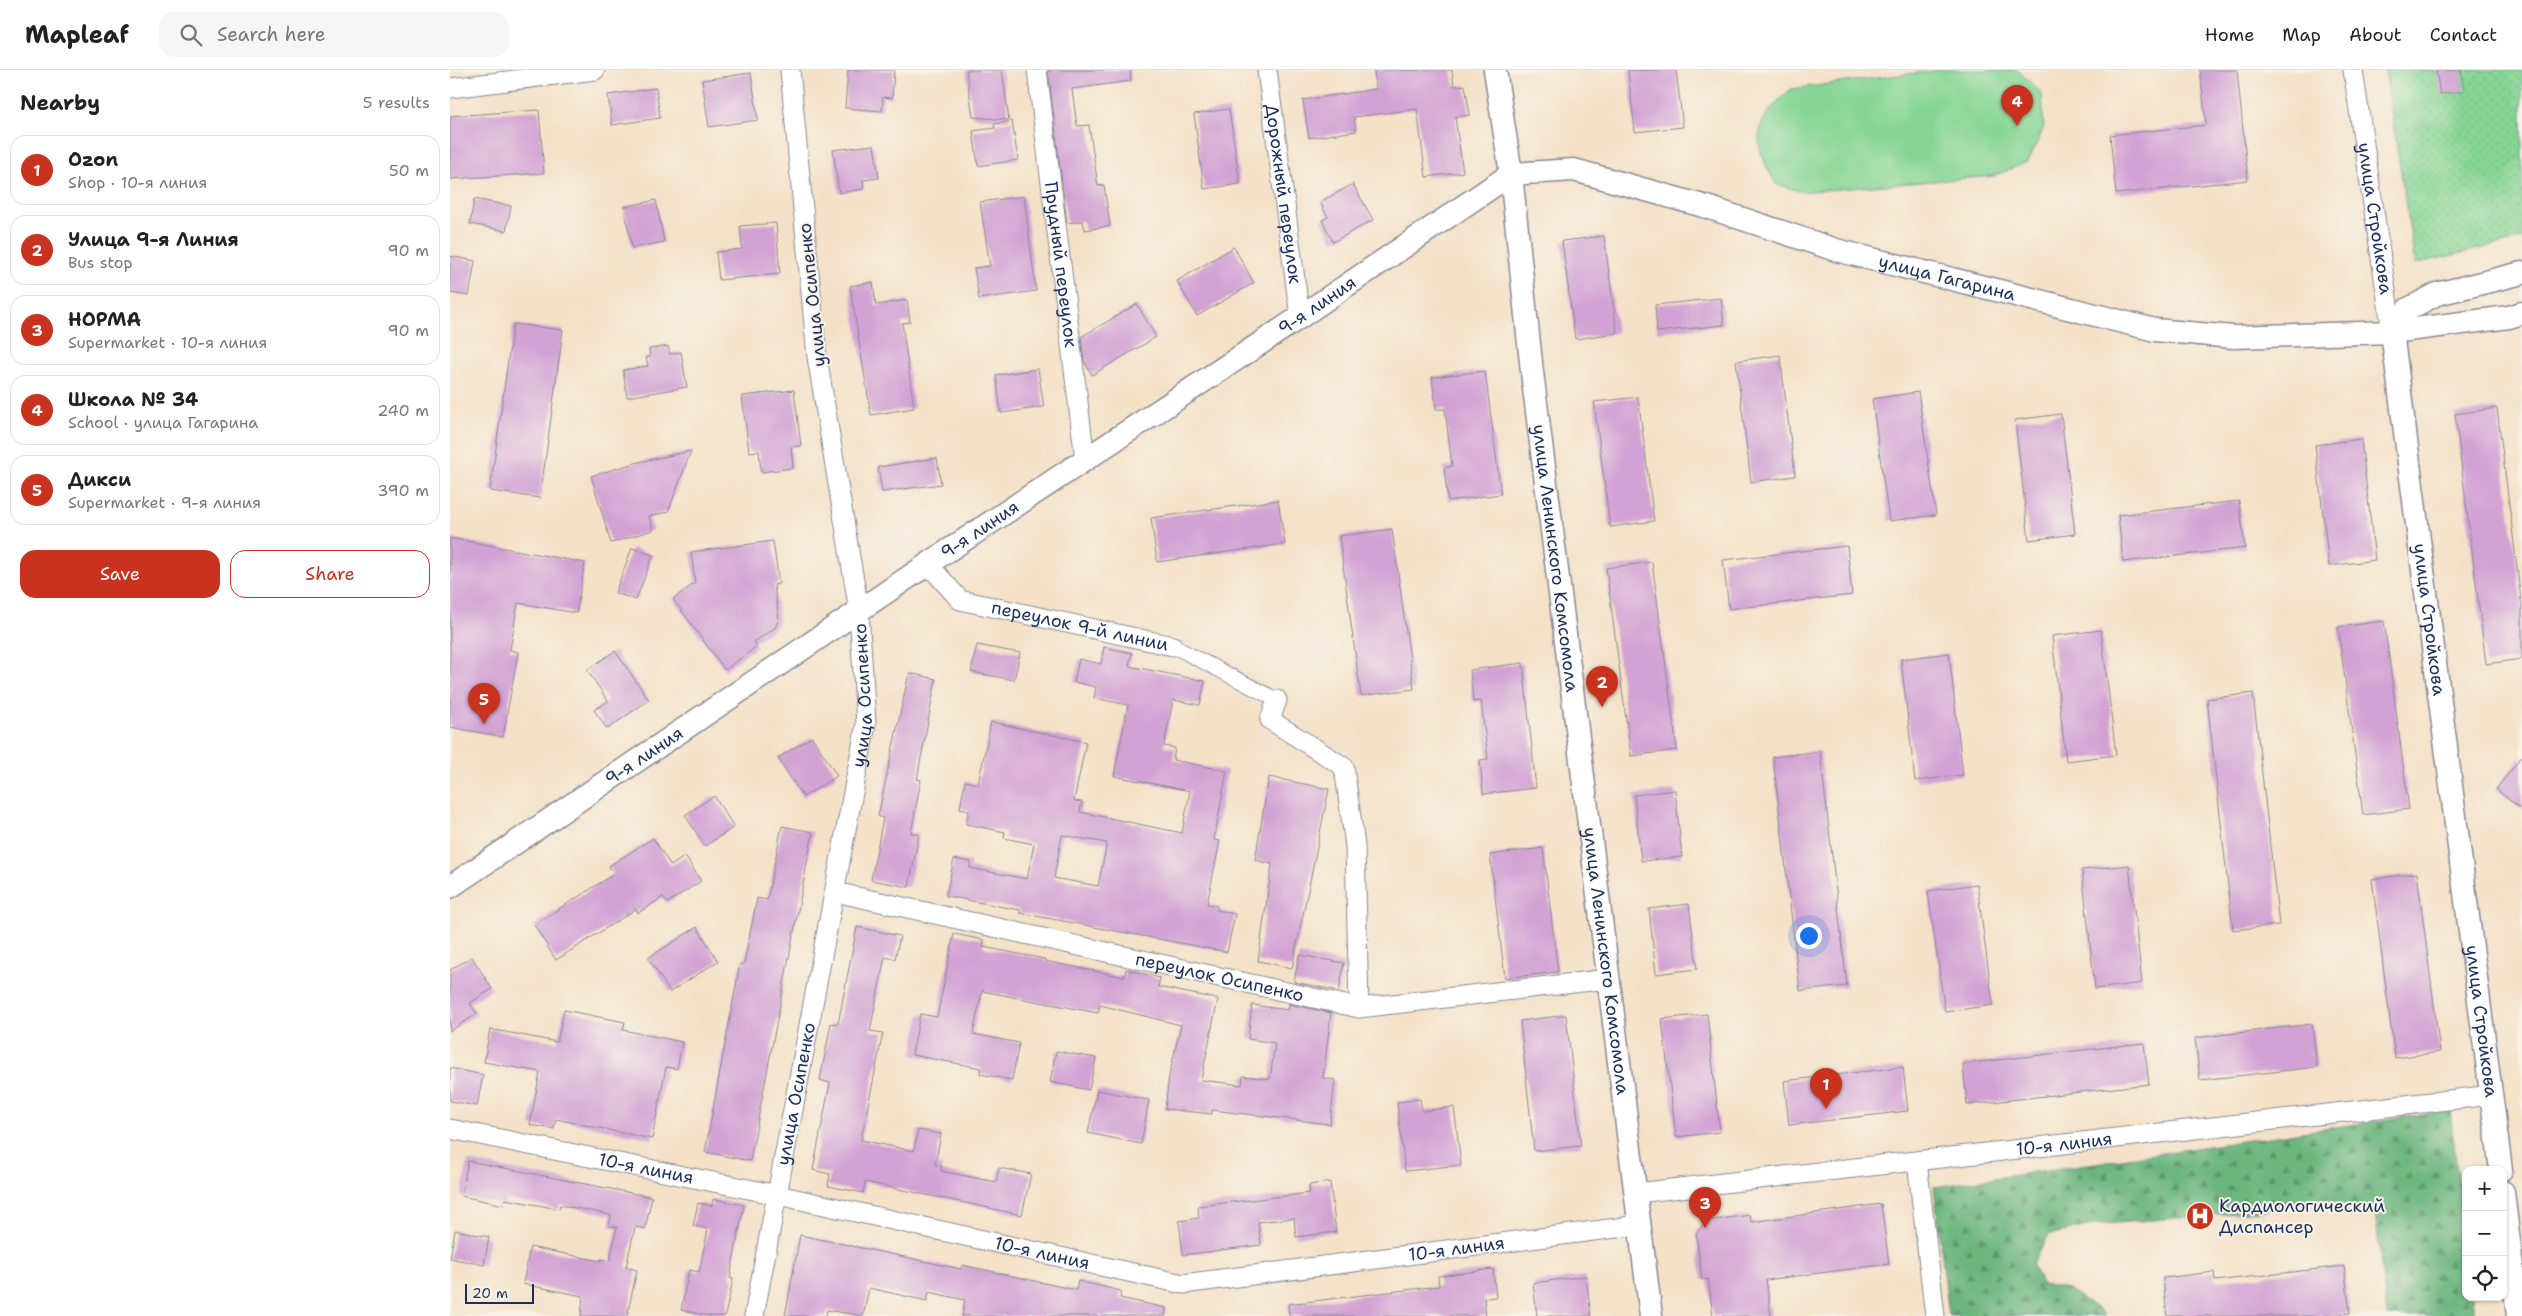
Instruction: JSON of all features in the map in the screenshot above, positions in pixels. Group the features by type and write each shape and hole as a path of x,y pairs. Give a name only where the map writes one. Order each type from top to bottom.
{"street":[{"path":"450,88 543,74 595,70"},
{"name":"улица Осипенко","path":"754,1316 866,724 859,611 817,357 790,70"},
{"name":"Прудный переулок","path":"1037,70 1085,459"},
{"name":"Дорожный переулок","path":"1267,70 1300,317"},
{"name":"улица Ленинского Комсомола","path":"1496,70 1511,174 1532,372 1652,1316"},
{"name":"улица Стройкова","path":"2353,70 2392,332 2501,1166"},
{"name":"улица Гагарина","path":"1511,174 1574,170 1706,207 1836,250 2155,330 2233,337 2392,332 2509,317 2522,313"},
{"name":"9-я линия","path":"450,887 1511,174"},
{"path":"2392,332 2408,309 2437,294 2522,273"},
{"name":"переулок 9-й линии","path":"928,564 960,600 1173,646 1277,700 1270,720 1344,767 1355,846 1359,1008"},
{"name":"переулок Осипенко","path":"835,892 1359,1008 1608,979"},
{"name":"10-я линия","path":"1636,1193 2492,1095"},
{"name":"10-я линия","path":"450,1129 778,1195 1183,1284 1640,1225"},
{"path":"1917,1160 1935,1316"},
{"path":"2505,1211 2518,1316"}],"green space":[{"path":"1940,70 2018,70 2042,94 2044,127 2028,162 1994,176 1802,192 1776,184 1762,155 1759,143 1760,132 1769,112 1791,89"},
{"path":"2385,70 2522,70 2522,239 2415,264"},
{"name":"Кардиологический Диспансер","path":"2450,1110 2462,1211 2462,1301 2472,1301 2474,1316 2387,1316 2375,1212 2322,1199 2261,1211 2092,1225 2049,1235 2032,1263 2041,1284 2068,1289 2101,1311 2105,1316 1949,1316 1934,1187"}],"building":[{"path":"848,70 894,70 892,98 883,97 882,111 845,108"},
{"path":"966,70 1002,70 1009,120 973,117"},
{"path":"1048,70 1130,70 1131,81 1072,89 1077,126 1089,125 1098,186 1104,185 1110,226 1085,230 1083,221 1067,223"},
{"path":"1374,70 1452,70 1454,86 1465,85 1470,115 1455,117 1463,172 1426,177 1417,109 1354,117 1356,131 1309,138 1303,100 1376,89"},
{"path":"1628,70 1676,70 1683,127 1635,132"},
{"path":"2200,70 2237,70 2248,180 2116,194 2110,135 2206,125"},
{"path":"2436,70 2461,70 2464,91 2440,94"},
{"path":"751,73 758,120 709,127 702,80"},
{"path":"656,88 660,118 612,125 608,95"},
{"path":"1229,109 1240,184 1204,189 1194,114"},
{"path":"539,110 544,173 450,179 450,116"},
{"path":"1012,121 1018,160 978,166 973,131 995,128 994,124"},
{"path":"874,145 879,178 863,180 864,189 839,193 833,150"},
{"path":"1353,184 1373,220 1333,242 1322,220 1328,217 1320,202"},
{"path":"1024,196 1036,291 979,299 974,268 990,266 980,202"},
{"path":"474,199 511,206 506,231 470,224"},
{"path":"656,200 664,242 632,248 624,207"},
{"path":"776,223 780,274 719,280 716,252 742,249 740,226"},
{"path":"1604,236 1617,333 1575,339 1562,241"},
{"path":"1234,247 1254,283 1197,316 1177,281"},
{"path":"450,256 475,261 469,296 450,293"},
{"path":"873,282 876,305 907,300 910,322 902,323 914,408 871,415 850,286"},
{"path":"1721,298 1724,325 1657,332 1655,305"},
{"path":"1137,304 1156,337 1092,375 1084,361 1081,337"},
{"path":"513,324 563,330 540,498 490,491"},
{"path":"668,346 670,354 681,352 687,387 627,397 623,370 648,366 646,357 650,357 649,349"},
{"path":"1780,355 1795,476 1751,482 1736,361"},
{"path":"1038,369 1044,407 1001,413 996,375"},
{"path":"1485,371 1501,494 1448,501 1444,468 1452,466 1445,409 1436,409 1432,377"},
{"path":"794,390 801,446 791,447 793,468 761,472 759,451 749,452 742,396"},
{"path":"1918,392 1936,515 1889,521 1872,399"},
{"path":"1638,397 1654,521 1610,527 1594,402"},
{"path":"2497,408 2522,608 2522,659 2486,664 2455,414"},
{"path":"2061,414 2075,534 2029,540 2015,420"},
{"path":"2361,439 2375,560 2329,566 2315,445"},
{"path":"691,451 668,512 649,516 653,530 611,543 591,476 639,462"},
{"path":"937,458 941,484 882,492 878,467"},
{"path":"1278,500 1285,544 1157,562 1151,518"},
{"path":"2239,501 2245,548 2123,562 2118,515"},
{"path":"1392,529 1414,689 1361,696 1339,536"},
{"path":"450,538 585,563 576,613 518,603 510,650 518,652 503,737 450,727"},
{"path":"773,541 779,584 774,585 779,619 775,628 754,642 757,646 725,670 673,599 695,583 691,552"},
{"path":"1847,546 1852,595 1729,609 1723,560"},
{"path":"632,548 653,555 636,600 615,593"},
{"path":"1652,562 1677,750 1631,756 1606,568"},
{"path":"2384,621 2409,809 2363,815 2338,627"},
{"path":"2101,630 2116,755 2066,761 2052,636"},
{"path":"977,645 1020,653 1014,680 971,672"},
{"path":"1104,647 1132,653 1129,666 1205,681 1200,705 1173,700 1164,746 1175,748 1173,760 1227,771 1214,840 1220,841 1207,904 1217,906 1217,910 1235,914 1227,952 1020,913 1020,910 946,896 954,859 971,862 970,868 1027,879 1034,844 1004,838 1005,832 966,824 969,810 960,808 965,781 978,784 991,722 1086,742 1074,801 1082,802 1080,812 1182,833 1190,791 1114,776 1128,705 1094,698 1096,687 1074,682 1079,659 1101,664","holes":["1062,835 1107,843 1098,886 1054,878"]},
{"path":"615,651 649,700 607,729 594,710 608,701 587,670"},
{"path":"1949,653 1963,775 1915,781 1901,659"},
{"path":"1523,663 1536,788 1483,794 1480,760 1488,759 1481,701 1473,702 1470,670"},
{"path":"909,673 936,679 917,779 921,780 911,833 919,834 909,887 871,880 883,818 878,816"},
{"path":"2253,693 2279,925 2233,930 2207,699"},
{"path":"812,737 837,776 803,797 778,758"},
{"path":"1820,751 1847,986 1800,991 1773,757"},
{"path":"2522,756 2522,810 2496,789"},
{"path":"1269,777 1329,789 1292,968 1258,961 1272,864 1255,860"},
{"path":"1675,790 1682,857 1641,861 1634,795"},
{"path":"714,796 734,827 705,846 685,815"},
{"path":"782,826 813,832 750,1161 705,1152 740,964 744,964 757,898 767,900"},
{"path":"653,838 671,866 685,856 701,881 667,903 663,897 638,913 636,909 556,960 534,925 614,874 609,866"},
{"path":"1543,848 1558,972 1505,978 1490,855"},
{"path":"2129,865 2142,983 2095,989 2082,870"},
{"path":"2417,873 2440,1052 2395,1058 2372,879"},
{"path":"1977,884 1993,1005 1945,1012 1928,891"},
{"path":"1689,904 1697,969 1656,974 1649,909"},
{"path":"697,927 718,961 670,992 648,958"},
{"path":"857,927 900,936 895,959 885,957 870,1031 883,1033 861,1140 914,1151 918,1130 941,1134 935,1165 942,1166 941,1171 996,1182 999,1168 1031,1174 1022,1215 865,1182 863,1193 828,1186 830,1174 813,1170 830,1083 820,1080 831,1023 838,1024"},
{"path":"954,934 984,940 983,947 1045,959 1045,961 1124,977 1126,969 1160,978 1158,987 1218,999 1201,1080 1242,1085 1243,1076 1270,1079 1275,1043 1248,1039 1252,1005 1288,1010 1289,1004 1331,1013 1323,1078 1335,1080 1330,1124 1212,1110 1212,1114 1165,1109 1169,1076 1181,1025 1100,1005 1098,1013 982,991 973,1034 1019,1043 1012,1080 980,1074 981,1068 912,1055 920,1014 937,1017"},
{"path":"1299,955 1344,963 1339,991 1294,982"},
{"path":"472,957 492,989 470,1003 477,1014 450,1031 450,970"},
{"path":"564,1010 625,1022 623,1030 682,1042 677,1069 666,1067 652,1139 556,1119 554,1129 530,1125 540,1072 484,1062 490,1029 557,1042"},
{"path":"1707,1014 1720,1132 1676,1137 1662,1019"},
{"path":"1566,1015 1581,1146 1534,1151 1520,1021"},
{"path":"2312,1024 2317,1067 2200,1080 2195,1038"},
{"path":"2144,1043 2149,1084 1967,1105 1963,1064"},
{"path":"1056,1051 1096,1058 1089,1090 1050,1082"},
{"path":"1903,1067 1908,1111 1789,1125 1784,1081"},
{"path":"450,1068 483,1075 477,1106 450,1101"},
{"path":"1097,1090 1149,1100 1141,1144 1088,1133"},
{"path":"1420,1099 1422,1111 1454,1107 1461,1165 1405,1171 1397,1102"},
{"path":"468,1161 652,1197 645,1229 635,1227 626,1267 637,1270 627,1316 581,1316 583,1296 523,1284 530,1247 601,1261 601,1259 610,1261 617,1227 609,1226 611,1215 560,1205 559,1209 505,1199 504,1205 461,1196"},
{"path":"1330,1182 1336,1232 1296,1237 1294,1218 1258,1222 1261,1245 1183,1255 1179,1221 1199,1218 1198,1206 1310,1193 1309,1185"},
{"path":"713,1199 744,1205 730,1278 733,1279 725,1316 709,1316 681,1310 689,1270 699,1272 708,1229 693,1226 698,1203 712,1206"},
{"path":"1881,1204 1889,1264 1766,1280 1771,1316 1713,1316 1708,1279 1702,1280 1696,1233 1706,1221 1750,1215 1751,1222"},
{"path":"455,1230 489,1237 484,1265 450,1258"},
{"path":"800,1235 961,1269 962,1265 1076,1290 1078,1281 1121,1291 1120,1298 1166,1308 1165,1316 962,1316 965,1300 929,1292 927,1301 869,1288 863,1316 827,1310 826,1316 785,1316"},
{"path":"2344,1266 2350,1313 2322,1316 2167,1316 2163,1278 2214,1272 2215,1281"},
{"path":"1493,1269 1496,1297 1484,1298 1486,1316 1289,1316 1288,1304 1439,1286 1438,1276"},
{"path":"1586,1276 1591,1316 1537,1316 1533,1283"}],"place":[{"name":"Школа № 34","path":"2017,126"},
{"name":"Улица 9-я Линия","path":"1602,707"},
{"name":"Дикси","path":"484,724"},
{"name":"Ozon","path":"1826,1109"},
{"name":"Кардиологический Диспансер","path":"2200,1216"},
{"name":"НОРМА","path":"1705,1228"}]}
